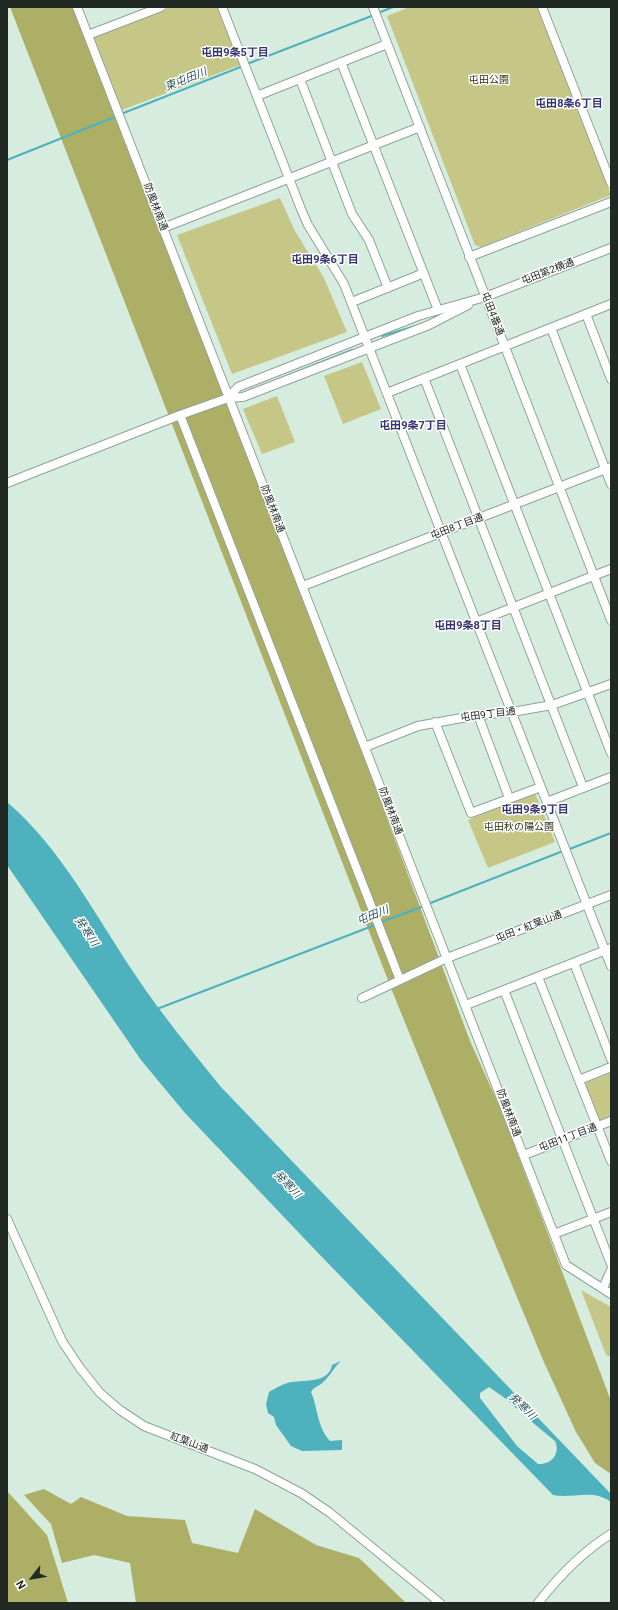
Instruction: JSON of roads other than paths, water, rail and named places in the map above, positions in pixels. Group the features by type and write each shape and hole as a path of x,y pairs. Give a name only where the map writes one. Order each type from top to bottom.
{"street":[{"path":"78,7 88,36 161,7"},
{"path":"222,7 308,225 332,262 352,302 587,905 608,949 611,966"},
{"path":"542,7 611,183"},
{"name":"屯田4番通","path":"374,8 611,620"},
{"name":"防風林南通","path":"88,36 228,398 431,913 566,1265 611,1294"},
{"path":"257,96 387,44"},
{"path":"341,62 438,310"},
{"path":"300,79 352,214 369,240 388,288"},
{"path":"163,228 289,177 420,127"},
{"path":"469,256 611,202"},
{"name":"屯田第2横通","path":"485,296 611,248"},
{"path":"352,302 424,273"},
{"path":"228,398 238,387 365,336 438,310 485,296"},
{"path":"7,483 180,415 228,398 243,397 429,325 485,296"},
{"path":"387,393 611,304"},
{"path":"586,314 611,379"},
{"path":"551,328 608,468 611,484"},
{"path":"460,364 611,753"},
{"path":"424,378 583,787"},
{"path":"180,415 400,980"},
{"name":"屯田8丁目通","path":"303,586 608,468"},
{"path":"476,622 611,569"},
{"name":"屯田9丁目通","path":"365,747 395,734 435,722 552,705 611,684"},
{"path":"478,715 509,798"},
{"path":"435,722 471,813 541,787"},
{"path":"547,802 611,777"},
{"name":"屯田・紅葉山通","path":"362,998 447,958 611,896"},
{"path":"466,1005 608,949"},
{"path":"574,963 611,1059"},
{"path":"538,977 611,1161"},
{"path":"504,990 611,1264"},
{"path":"579,1080 611,1067"},
{"name":"屯田11丁目通","path":"524,1155 611,1121"},
{"path":"554,1234 611,1212"},
{"name":"紅葉山通","path":"7,1219 62,1340 80,1368 100,1393 120,1410 144,1426 255,1469 301,1493 329,1512 440,1603"},
{"path":"603,1288 611,1270"},
{"path":"538,1603 556,1579 587,1551 611,1534"}],"water":[{"name":"発寒川","path":"7,802 45,841 61,862 156,1005 221,1087 611,1494 611,1502 604,1498 590,1495 553,1495 320,1255 185,1113 141,1060 7,865","holes":["489,1387 509,1401 516,1408 522,1409 528,1414 532,1422 555,1441 557,1450 551,1461 538,1464 517,1446 480,1398 480,1393"]},
{"path":"341,1361 324,1382 314,1388 311,1392 320,1424 326,1436 330,1441 342,1440 342,1450 302,1451 291,1446 276,1425 274,1417 268,1413 266,1404 269,1392 289,1383 322,1378 330,1371 332,1365"}],"waterway":[{"name":"東屯田川","path":"378,13 393,7"},
{"name":"東屯田川","path":"247,64 374,15"},
{"name":"東屯田川","path":"121,114 243,66"},
{"name":"東屯田川","path":"7,160 117,116"},
{"path":"382,336 419,325"},
{"path":"269,383 352,350"},
{"name":"屯田川","path":"567,850 611,833"},
{"name":"屯田川","path":"428,904 563,851"},
{"name":"屯田川","path":"379,923 424,906"},
{"name":"屯田川","path":"157,1009 375,925"}],"district":[{"name":"屯田9条5丁目","path":"235,53"},
{"name":"屯田8条6丁目","path":"569,104"},
{"name":"屯田9条6丁目","path":"325,260"},
{"name":"屯田9条7丁目","path":"413,426"},
{"name":"屯田9条8丁目","path":"468,626"},
{"name":"屯田9条9丁目","path":"535,810"}],"park label":[{"name":"屯田公園","path":"489,80"},
{"name":"屯田秋の陽公園","path":"519,827"}]}
